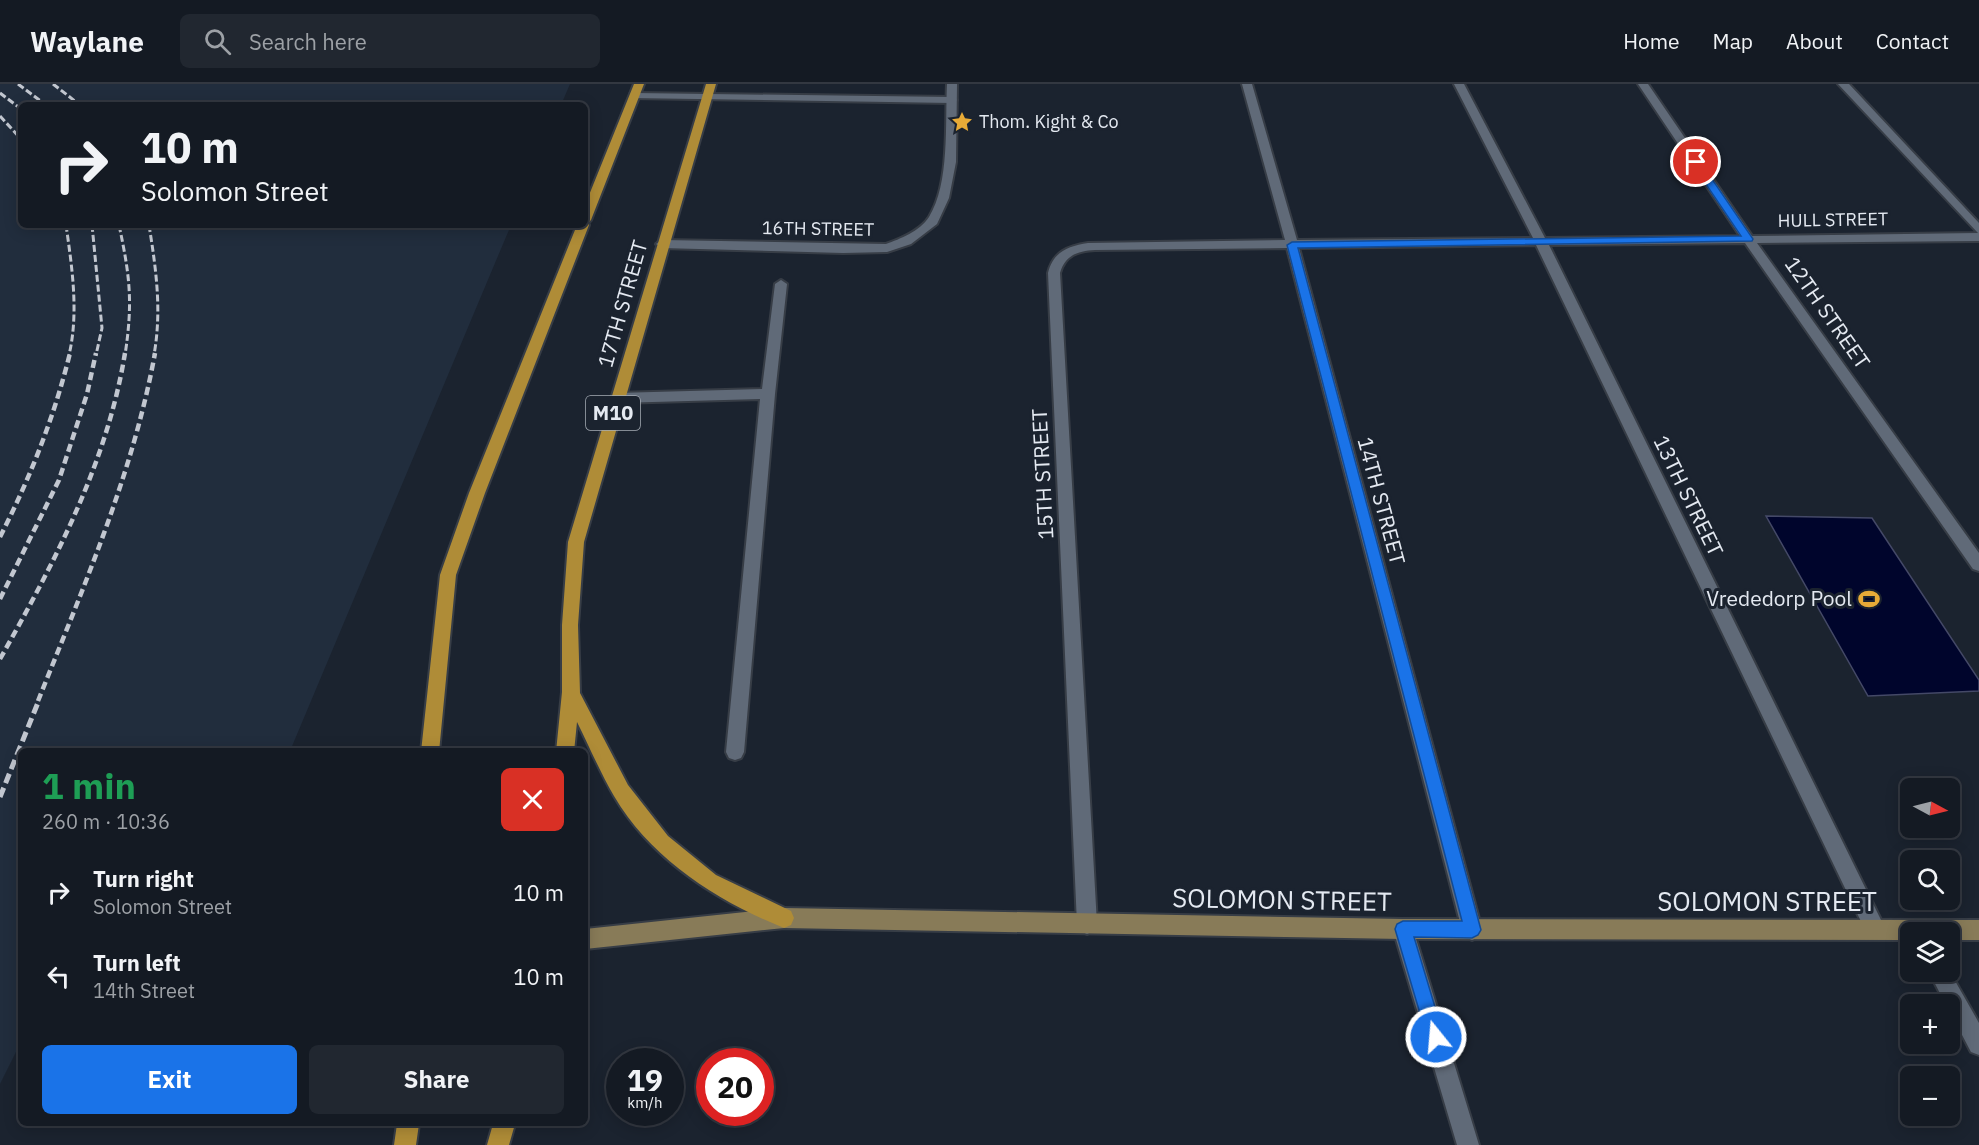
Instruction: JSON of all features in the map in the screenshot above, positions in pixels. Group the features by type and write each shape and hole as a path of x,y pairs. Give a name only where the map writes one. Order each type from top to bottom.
{"main road":[{"path":"588,212 639,84"},
{"name":"17TH STREET","path":"565,748 571,692 570,625 576,542 662,244 709,91"},
{"path":"430,748 448,575 477,493 582,228"},
{"path":"571,692 621,791 661,842 709,881 784,918"},
{"name":"SOLOMON STREET","path":"588,939 784,918 1472,930 1900,930"},
{"name":"SOLOMON STREET","path":"1960,930 1979,930"},
{"path":"405,1145 408,1126"},
{"path":"498,1145 503,1126"}],"street":[{"path":"808,98 811,84"},
{"name":"16TH STREET","path":"662,244 843,249 887,248 907,241 933,221 943,198 951,162 952,84"},
{"name":"14TH STREET","path":"1247,84 1292,245 1472,930"},
{"name":"13TH STREET","path":"1459,84 1541,242 1875,928"},
{"name":"12TH STREET","path":"1643,84 1748,239 1979,565"},
{"path":"1843,84 1979,230"},
{"path":"634,96 709,91 808,98 952,100"},
{"name":"HULL STREET","path":"1292,245 1979,237"},
{"name":"15TH STREET","path":"1087,924 1055,265 1069,250 1081,247 1292,245"},
{"path":"735,752 768,394 781,284"},
{"path":"617,398 768,394"},
{"path":"1403,929 1468,1145"},
{"path":"1945,982 1979,1044"}],"shaded area":[{"path":"0,84 570,84 562,102 18,102 18,228 510,228 291,748 18,748 18,1048 0,1084"}],"water":[{"name":"Vrededorp Pool","path":"1766,516 1872,518 1979,680 1979,691 1868,696"}],"railway":[{"path":"18,84 42,102"},
{"path":"53,84 76,102"},
{"path":"0,93 18,107"},
{"path":"0,116 18,136"},
{"path":"66,228 74,306 69,355"},
{"path":"92,228 102,328 96,355"},
{"path":"120,228 126,260 130,304 125,355"},
{"path":"149,228 158,306 154,355"},
{"path":"0,537 40,447 57,401 70,353"},
{"path":"0,599 59,480 87,394 96,353"},
{"path":"0,659 59,549 92,473 117,394 125,353"},
{"path":"38,701 89,573 120,486 146,398 155,353"},
{"path":"20,748 39,700"},
{"path":"0,797 18,752"}],"place":[{"name":"Thom. Kight & Co","path":"962,122"},
{"name":"Vrededorp Pool","path":"1869,599"}],"route":[{"path":"1436,1037 1403,929 1472,930 1292,245 1748,239 1696,162"}]}
